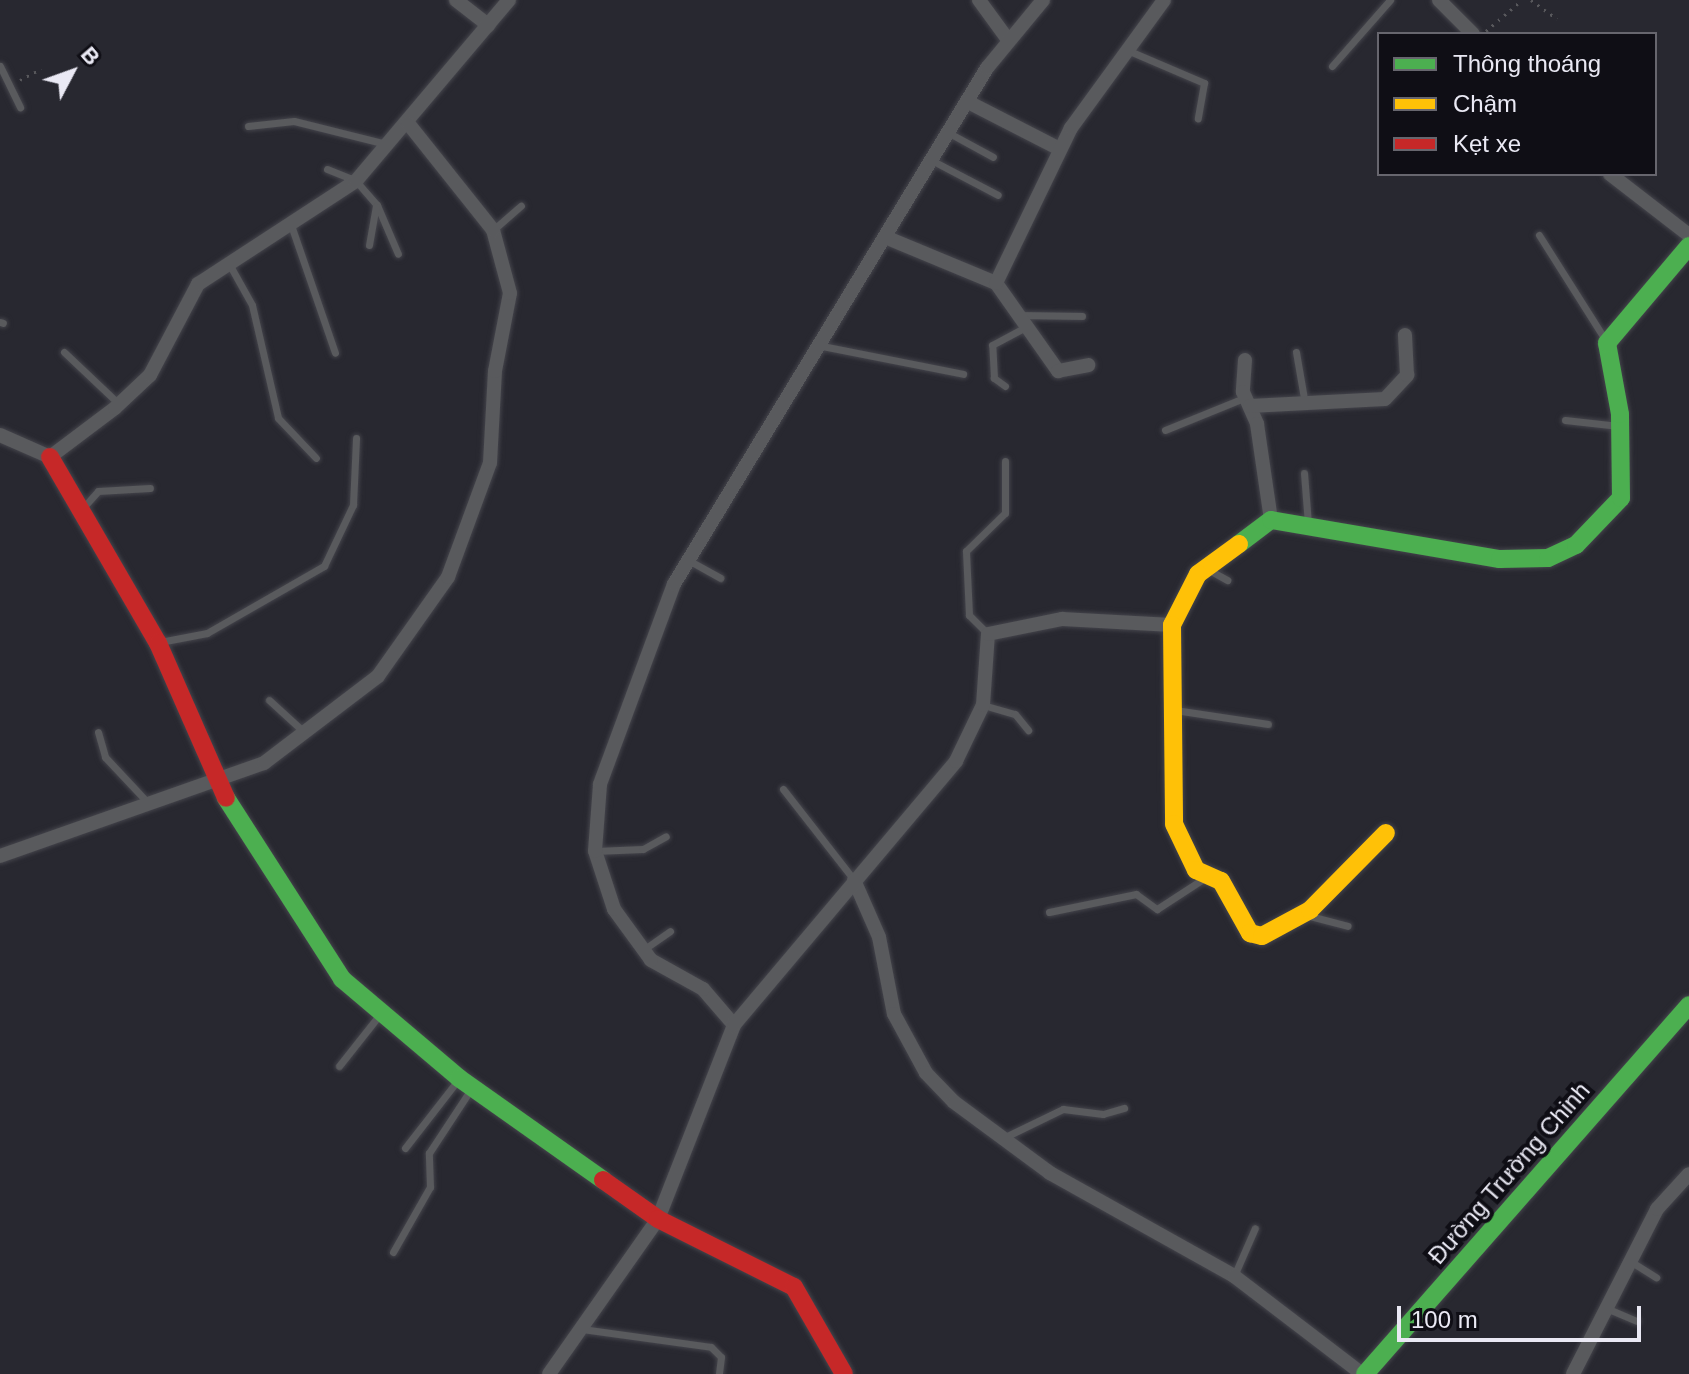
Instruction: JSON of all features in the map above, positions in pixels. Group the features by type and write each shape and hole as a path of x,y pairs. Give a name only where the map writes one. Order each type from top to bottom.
{"street":[{"path":"456,0 488,25"},
{"path":"50,457 119,404 155,368 198,284 226,260 291,225 356,181 509,0"},
{"path":"979,0 1006,37"},
{"path":"734,1025 703,989 643,950 614,909 595,851 600,784 688,560 815,345 933,161 1006,37 1043,0"},
{"path":"996,283 1060,149 1164,0"},
{"path":"1439,0 1471,32"},
{"path":"968,102 1060,149"},
{"path":"0,856 150,806 264,763 306,734 396,657 448,577 490,463 495,371 510,315 506,262 493,230 408,123"},
{"path":"1613,176 1689,235"},
{"path":"885,237 996,283 1058,371 1088,365"},
{"path":"1386,833 1304,915 1255,936 1221,881 1203,879 1174,824 1172,625 1203,568 1271,520 1500,559 1548,558 1576,545 1621,498 1621,426 1607,343 1689,246"},
{"path":"1247,402 1305,404 1385,399 1407,375 1405,335"},
{"path":"1245,360 1247,402 1271,520"},
{"path":"0,435 50,457 158,643 216,782 314,946 381,1013 466,1083 658,1219 794,1287 844,1374"},
{"path":"549,1374 658,1219 734,1025 854,880 929,801 983,705 988,634 1062,619 1172,625"},
{"path":"854,880 879,937 881,973 908,1045 954,1102 999,1140 1234,1276 1363,1374"},
{"name":"Đường Trường Chinh","path":"1363,1374 1689,1005"},
{"path":"1573,1374 1657,1209 1689,1174"}],"lane":[{"path":"1332,66 1390,0"},
{"path":"1127,50 1204,83 1198,118"},
{"path":"0,66 20,107"},
{"path":"248,126 294,121 388,144"},
{"path":"949,133 993,157"},
{"path":"933,161 998,195"},
{"path":"327,169 356,181 377,205 398,254"},
{"path":"369,245 377,205"},
{"path":"493,230 521,206"},
{"path":"291,225 335,353"},
{"path":"1539,235 1607,343"},
{"path":"226,260 252,305 278,418 316,458"},
{"path":"1005,386 994,378 992,345 1022,321 1082,316"},
{"path":"815,345 963,374"},
{"path":"64,352 119,404"},
{"path":"1296,352 1305,404"},
{"path":"1165,430 1247,402"},
{"path":"1565,420 1621,426"},
{"path":"158,643 207,633 324,566 349,519 356,438"},
{"path":"988,634 969,615 966,551 1005,513 1005,461"},
{"path":"1304,473 1309,527"},
{"path":"80,512 98,491 150,488"},
{"path":"688,560 720,578"},
{"path":"1203,568 1227,580"},
{"path":"269,700 306,734"},
{"path":"983,705 1015,714 1028,730"},
{"path":"1175,710 1268,724"},
{"path":"98,732 101,752 150,806"},
{"path":"783,789 854,880"},
{"path":"595,851 643,849 666,836"},
{"path":"1049,912 1136,894 1157,909 1203,879"},
{"path":"1304,915 1348,926"},
{"path":"643,950 670,931"},
{"path":"339,1066 381,1013"},
{"path":"405,1148 466,1083"},
{"path":"393,1252 432,1182 429,1153 466,1083"},
{"path":"999,1140 1063,1109 1103,1114 1124,1108"},
{"path":"1234,1276 1255,1228"},
{"path":"1630,1261 1656,1277"},
{"path":"1606,1308 1636,1321"},
{"path":"582,1329 711,1347 721,1357 719,1374"}],"path":[{"path":"1486,32 1522,0"},
{"path":"1531,0 1557,19"},
{"path":"10,86 41,69"}],"traffic: fast":[{"path":"1239,544 1271,520 1500,559 1548,558 1576,545 1621,498 1620,414 1607,343 1689,246"},
{"path":"226,798 342,979 459,1078 603,1180"},
{"path":"1365,1374 1689,1005"}],"traffic: slow":[{"path":"1239,544 1198,574 1172,625 1174,824 1196,870 1221,881 1250,933 1262,936 1310,910 1386,833"}],"traffic: jam":[{"path":"50,457 158,643 226,798"},
{"path":"603,1180 658,1219 794,1287 844,1374"}]}
